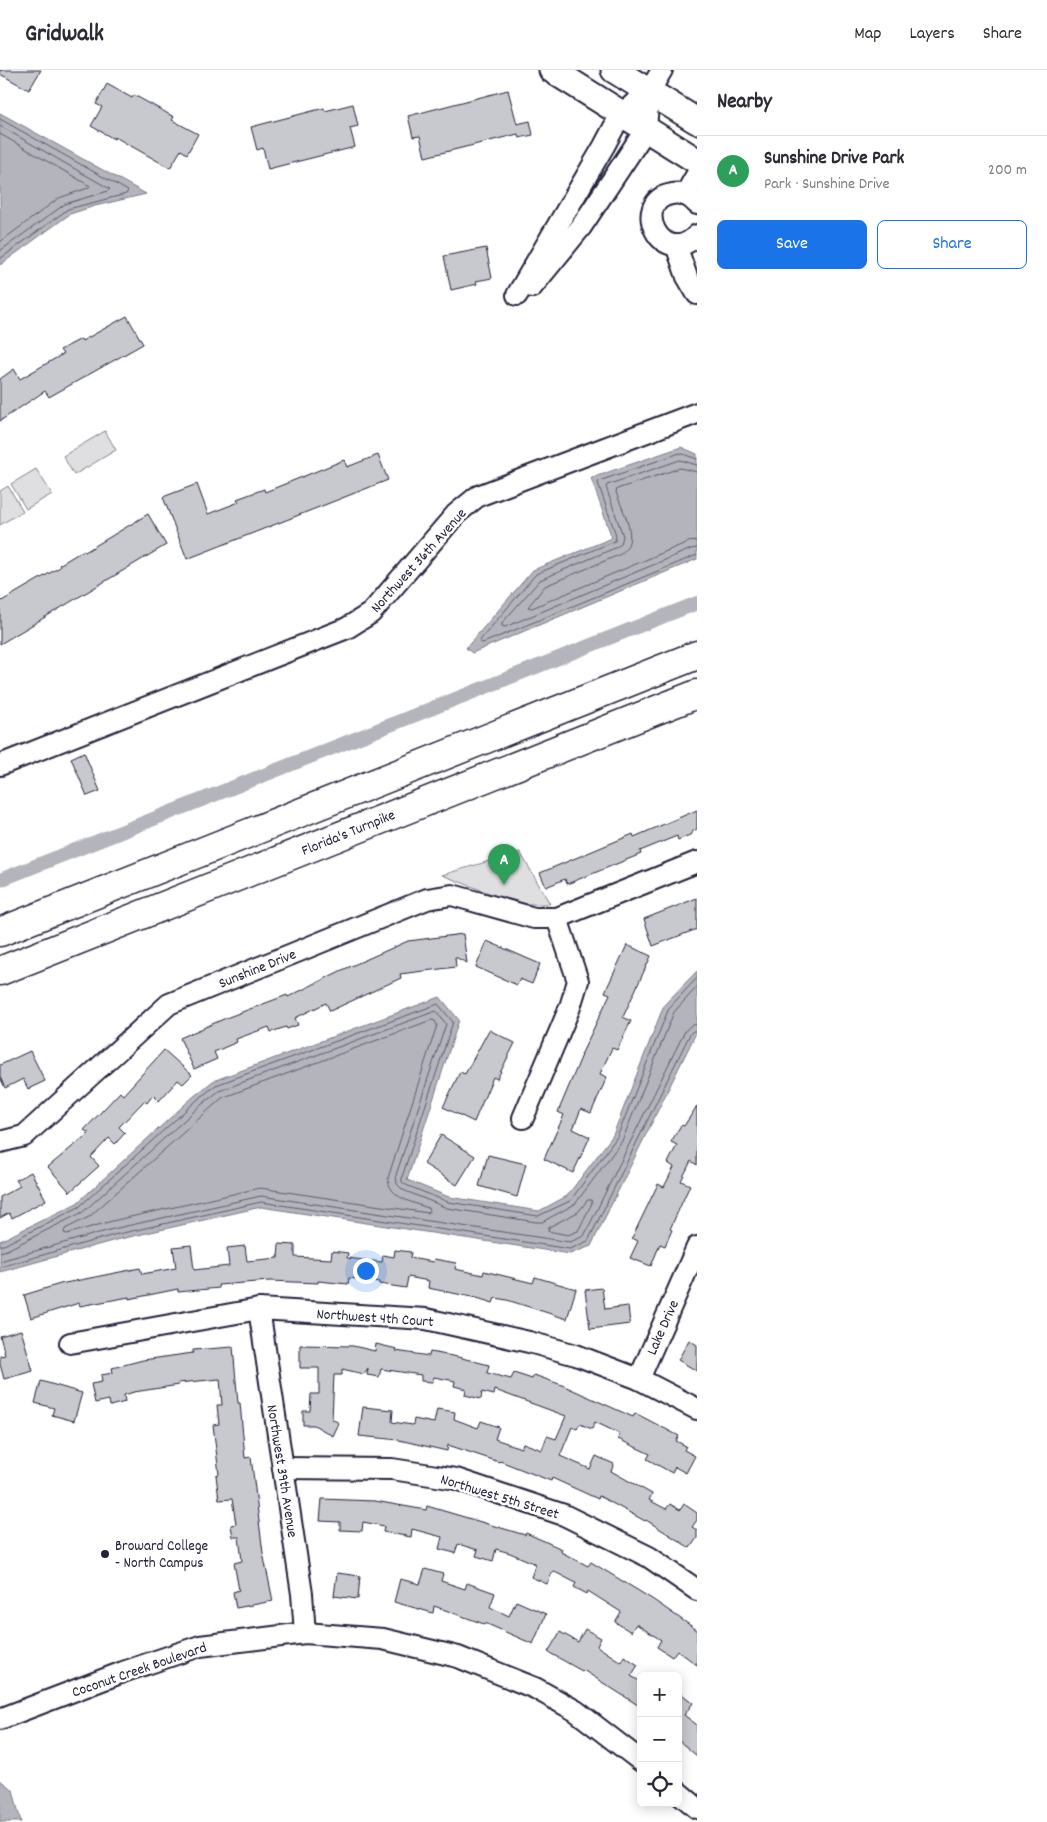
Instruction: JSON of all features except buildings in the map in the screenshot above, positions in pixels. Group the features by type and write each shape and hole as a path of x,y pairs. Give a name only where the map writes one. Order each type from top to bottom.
{"highway":[{"path":"0,932 697,655"},
{"name":"Florida's Turnpike","path":"0,971 697,694"}],"main road":[{"path":"552,70 697,161"},
{"path":"614,70 697,121"}],"street":[{"path":"649,92 646,129 581,227 535,285 523,294 517,295 622,114 649,92 662,70"},
{"path":"697,174 691,200 672,194 664,197 653,209 651,217 655,233 668,243 684,244 697,235"},
{"path":"563,216 581,227"},
{"path":"676,245 687,277 697,294"},
{"name":"Northwest 36th Avenue","path":"0,764 347,628 371,613 456,514 478,496 697,413"},
{"name":"Sunshine Drive","path":"0,1142 24,1136 169,1004 427,899 452,895 534,918 557,918 697,862"},
{"path":"523,1118 570,1007 578,982 557,918"},
{"name":"Lake Drive","path":"639,1379 697,1247"},
{"name":"Northwest 4th Court","path":"70,1343 259,1309 426,1319 539,1344 576,1356 639,1379 697,1409"},
{"name":"Northwest 39th Avenue","path":"259,1309 302,1594 305,1633"},
{"name":"Northwest 5th Street","path":"283,1468 392,1470 456,1479 564,1515 649,1557 697,1590"},
{"name":"Coconut Creek Boulevard","path":"0,1718 123,1672 200,1646 305,1633 383,1640 458,1658 535,1688 567,1707 637,1758"},
{"path":"682,1795 697,1808"}],"shaded area":[{"path":"105,431 116,450 74,475 63,456"},
{"path":"36,469 52,494 26,509 11,484"},
{"path":"8,486 23,511 0,525 0,491"},
{"path":"520,852 550,904 527,904 494,895 442,875"}],"water":[{"path":"0,113 146,194 70,214 0,265"},
{"path":"681,447 697,454 697,559 472,653 466,648 533,570 612,538 591,478"},
{"path":"697,971 697,1031 591,1246 570,1254 261,1207 116,1240 0,1272 0,1241 77,1203 213,1081 440,997 459,1020 407,1180 449,1197 539,1211 567,1196 613,1135 664,1005"},
{"path":"0,1780 13,1790 21,1822 0,1822"}],"waterway":[{"path":"0,880 697,603"}],"place":[{"name":"Sunshine Drive Park","path":"504,885"},
{"name":"Broward College - North Campus","path":"105,1554"}]}
